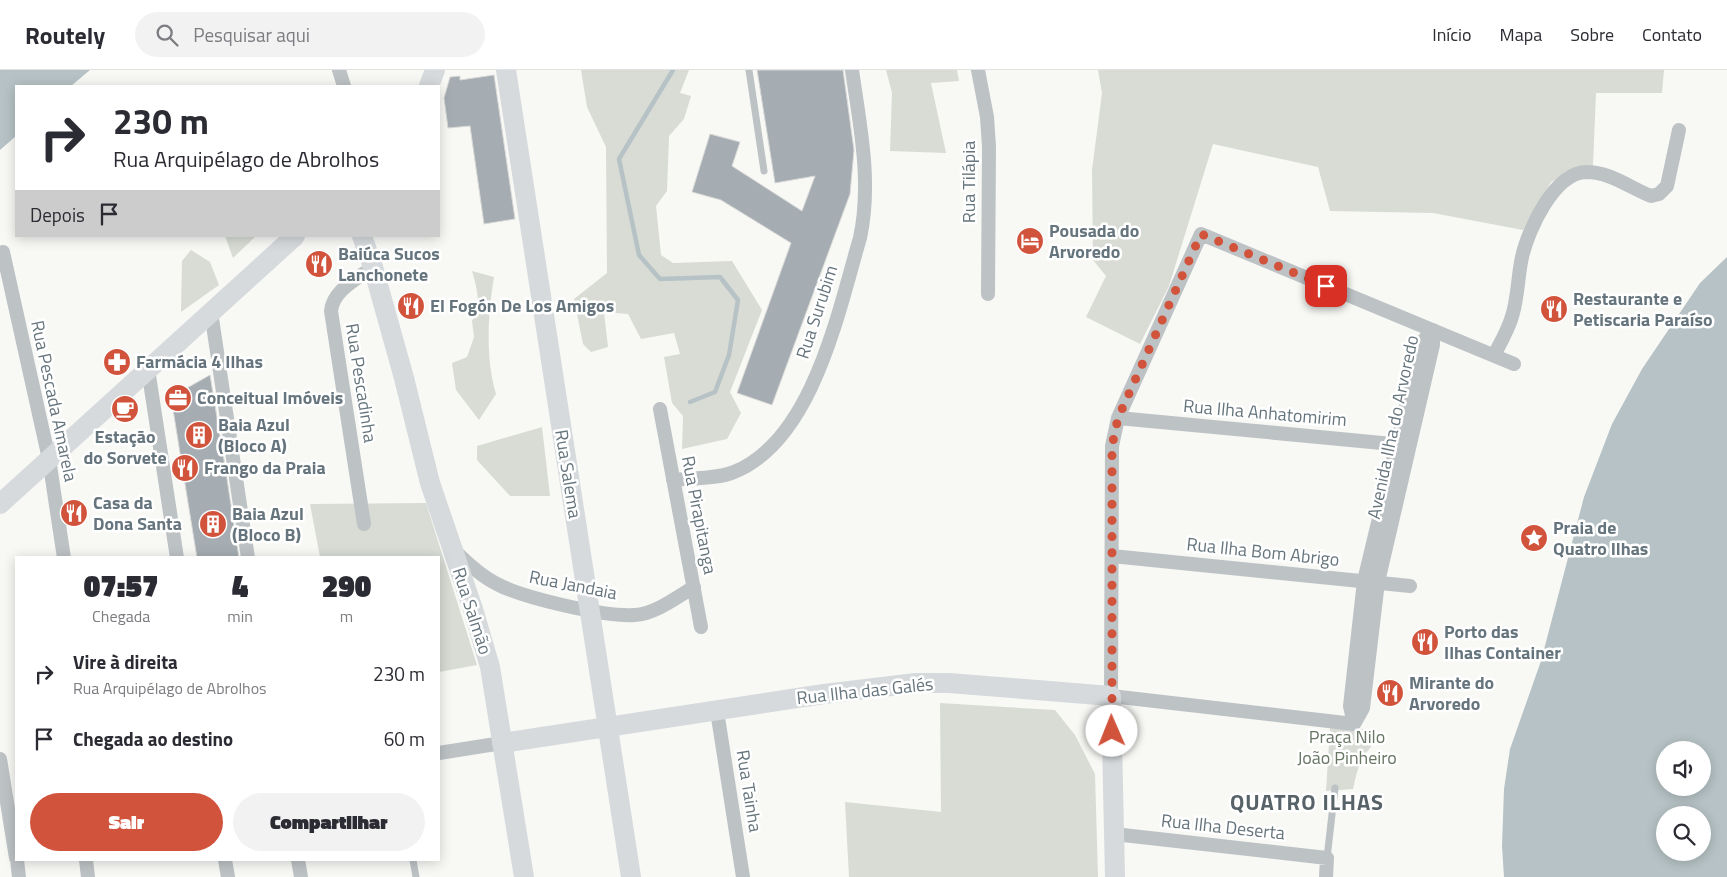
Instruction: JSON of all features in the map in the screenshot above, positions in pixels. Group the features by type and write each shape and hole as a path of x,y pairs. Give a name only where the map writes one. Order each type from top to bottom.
{"main road":[{"path":"429,85 435,70"},
{"name":"Rua Salema","path":"506,70 631,877"},
{"path":"0,504 294,237"},
{"name":"Rua Salmão","path":"362,237 430,483 473,609 490,667 524,877"},
{"name":"Rua Ilha das Galés","path":"502,743 824,694 916,683 949,682 1111,696"},
{"path":"1111,696 1115,877"}],"street":[{"path":"339,70 344,85"},
{"name":"Rua Surubim","path":"673,480 731,474 764,455 794,418 819,369 864,220 866,197 865,154 852,70"},
{"name":"Rua Tilápia","path":"978,70 987,117 988,294"},
{"path":"1494,355 1509,327 1522,257 1529,233 1558,187 1570,178 1586,172 1617,179 1650,196 1659,194 1667,186 1679,130"},
{"path":"1111,696 1112,446 1118,418 1201,234 1514,364"},
{"name":"Rua Pescada Amarela","path":"3,252 49,459 64,556"},
{"name":"Rua Pescadinha","path":"364,524 331,311 332,302 338,293 372,267"},
{"path":"211,312 248,556"},
{"name":"Avenida Ilha do Arvoredo","path":"1354,724 1363,708 1371,582 1403,444 1433,345 1433,330"},
{"path":"148,369 176,556"},
{"name":"Rua Pirapitanga","path":"660,410 701,627"},
{"name":"Rua Ilha Anhatomirim","path":"1118,418 1403,444"},
{"name":"Rua Jandaia","path":"452,549 482,576 498,585 518,593 589,611 636,615 654,609 694,587"},
{"name":"Rua Ilha Bom Abrigo","path":"1112,556 1410,586"},
{"name":"Rua Ilha das Galés","path":"1111,696 1354,724"},
{"name":"Rua Tainha","path":"717,711 744,877"},
{"name":"Rua Ilha das Galés","path":"440,753 502,743"},
{"path":"0,759 15,853"},
{"name":"Rua Ilha Deserta","path":"1114,834 1327,858"},
{"path":"1326,877 1327,858"},
{"path":"16,861 19,877"},
{"path":"86,861 88,877"},
{"path":"225,861 228,877"},
{"path":"298,861 301,877"}],"lane":[{"path":"749,70 764,171"},
{"path":"1327,858 1335,788"},
{"path":"413,861 416,877"}],"green space":[{"path":"581,70 689,70 680,93 691,96 684,119 669,136 667,191 656,206 661,255 673,263 732,261 762,310 730,392 741,413 727,439 682,449 683,416 672,403 664,357 680,354 674,333 641,339 628,314 604,312 608,347 591,352 583,344 574,299 607,273 606,147 587,107"},
{"path":"886,70 957,70 959,81 931,83 946,153 890,151 892,93"},
{"path":"1098,70 1664,70 1662,93 1596,93 1593,165 1573,171 1551,182 1523,230 1433,213 1330,211 1318,167 1213,144 1169,286 1140,344 1086,317 1106,276 1093,260 1092,170 1102,93"},
{"path":"225,237 255,237 233,258"},
{"path":"191,250 210,262 219,285 181,312 182,261"},
{"path":"472,271 494,277 490,306 489,350 496,394 479,420 456,390 452,363 467,357 474,337 472,321 477,309 478,296"},
{"path":"542,427 550,496 510,496 477,460 477,446"},
{"path":"426,503 477,665 440,672 440,556 320,556 310,504"},
{"path":"940,703 1055,710 1075,735 1095,774 1098,877 849,877 845,802 941,812"},
{"name":"Praça Nilo João Pinheiro","path":"1330,728 1369,729 1372,736 1371,747 1363,756 1353,789 1326,791"}],"shaded area":[{"path":"0,70 90,70 72,85 15,85 15,137 0,150"},
{"path":"1727,257 1727,877 1504,877 1502,846 1504,789 1510,749 1541,661 1584,497 1612,424 1642,369 1700,283"}],"building":[{"path":"757,70 843,70 854,150 850,194 772,405 737,393 791,243 721,200 692,192 710,134 740,142 732,166 802,211 815,176 775,183"},
{"path":"494,75 515,219 484,224 470,126 448,128 444,98 450,77 460,76 460,80"},
{"path":"210,375 239,556 197,556 171,397"}],"waterway":[{"path":"673,70 619,159 639,255 660,279 720,277 738,300 729,355 715,392 690,402"}],"place":[{"name":"Pousada do Arvoredo","path":"1030,241"},
{"name":"Baiúca Sucos Lanchonete","path":"319,264"},
{"name":"El Fogón De Los Amigos","path":"411,306"},
{"name":"Restaurante e Petiscaria Paraíso","path":"1554,309"},
{"name":"Farmácia 4 Ilhas","path":"117,362"},
{"name":"Conceitual Imóveis","path":"178,398"},
{"name":"Estação do Sorvete","path":"125,409"},
{"name":"Baia Azul (Bloco A)","path":"199,435"},
{"name":"Frango da Praia","path":"185,468"},
{"name":"Casa da Dona Santa","path":"74,513"},
{"name":"Baia Azul (Bloco B)","path":"213,524"},
{"name":"Praia de Quatro Ilhas","path":"1534,538"},
{"name":"Porto das Ilhas Container","path":"1425,642"},
{"name":"Mirante do Arvoredo","path":"1390,693"}],"district":[{"name":"QUATRO ILHAS","path":"1307,802"}],"route":[{"path":"1112,731 1112,446 1114,432 1118,418 1201,234 1326,286"}]}
